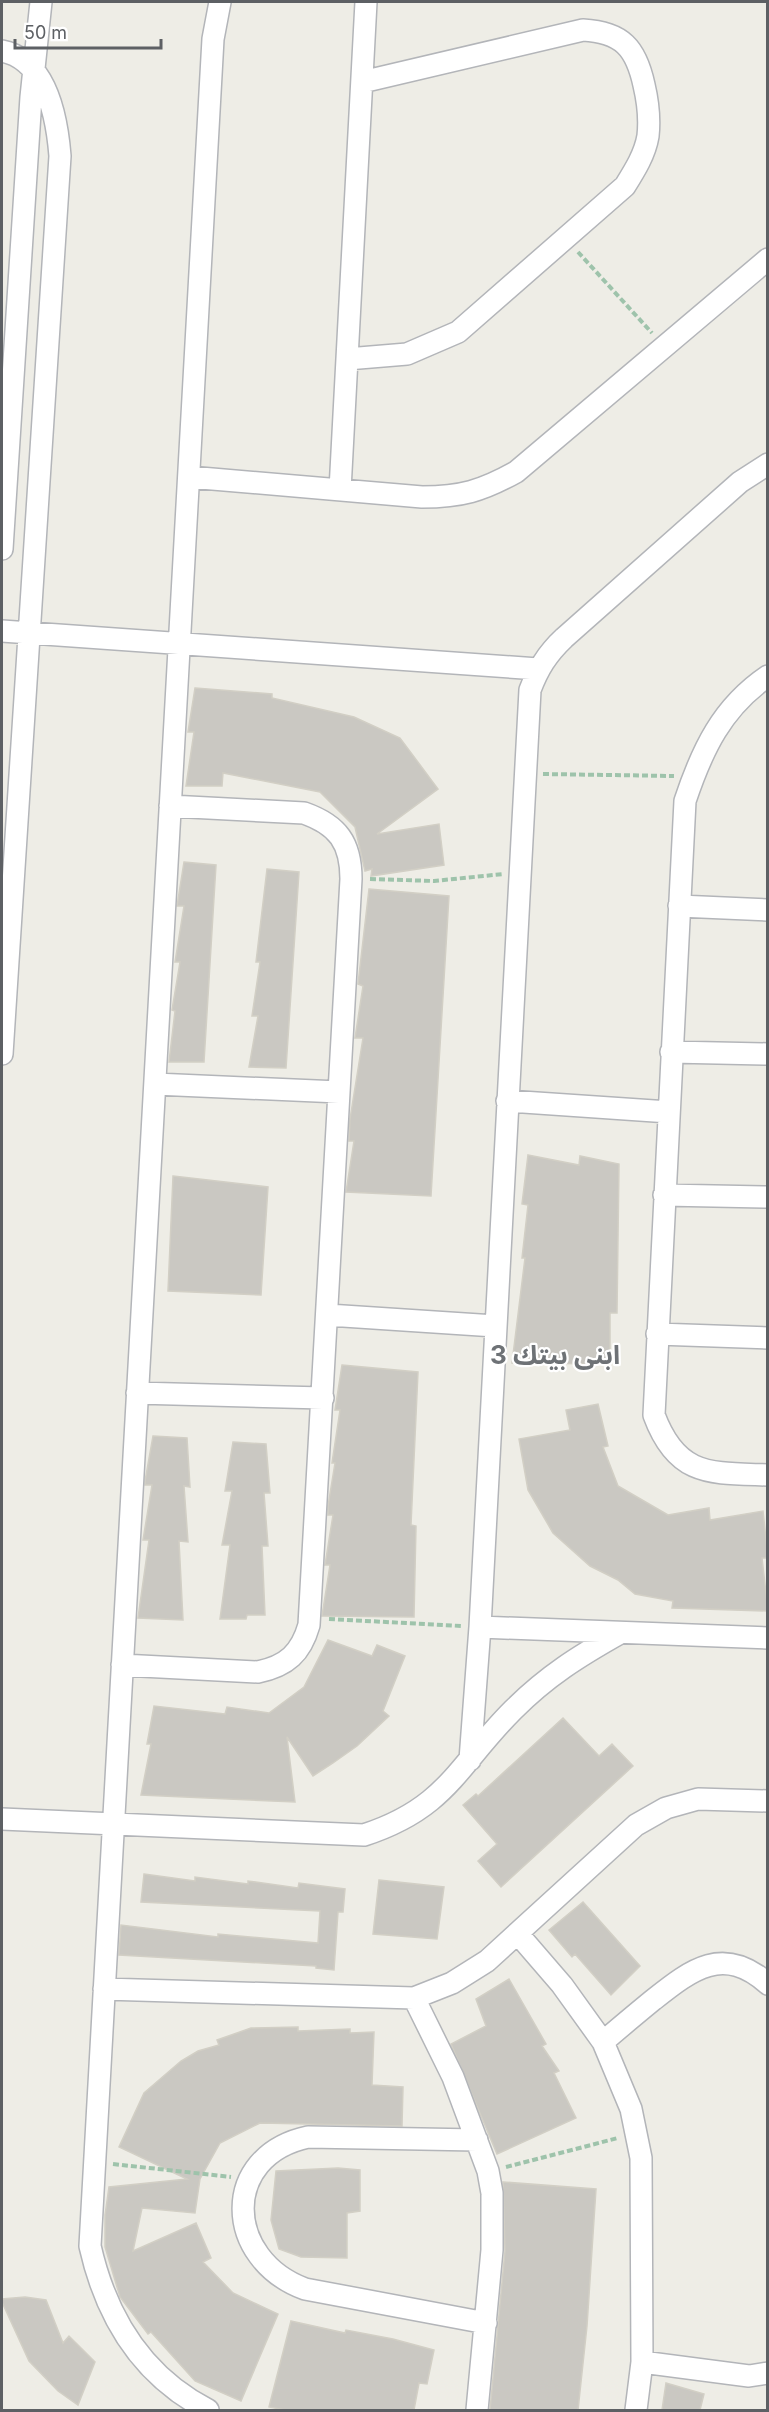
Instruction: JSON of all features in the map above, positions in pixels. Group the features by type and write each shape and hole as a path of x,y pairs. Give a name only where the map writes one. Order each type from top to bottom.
{"street":[{"path":"2,549 33,70 41,2"},
{"path":"208,2410 166,2383 144,2361 124,2335 108,2307 97,2277 90,2246 213,39 220,2"},
{"path":"340,490 366,2"},
{"path":"347,359 407,354 442,341 458,332 625,186 640,163 648,137 650,110 639,63 630,49 617,37 600,31 583,30 362,82"},
{"path":"2,51 21,58 33,70 49,97 58,126 60,156 2,1054"},
{"path":"189,477 340,490 455,496 487,488 516,472 768,259"},
{"path":"470,1760 480,1627 530,690 538,669 549,652 740,482 768,464"},
{"path":"2,631 538,669"},
{"path":"768,676 724,717 700,757 685,801 654,1415 663,1440 680,1459 703,1471 768,1475"},
{"path":"122,1665 258,1672 277,1668 292,1658 304,1643 310,1618 328,1315 351,879 346,847 337,831 322,819 304,813 170,806"},
{"path":"679,906 768,910"},
{"path":"672,1052 768,1054"},
{"path":"155,1084 339,1092"},
{"path":"507,1101 669,1113"},
{"path":"664,1195 768,1197"},
{"path":"328,1315 495,1326"},
{"path":"657,1334 768,1338"},
{"path":"137,1393 323,1398"},
{"path":"480,1627 768,1638"},
{"path":"2,1819 364,1834 389,1827 435,1799 512,1710 564,1665 620,1633"},
{"path":"104,1989 414,1998 452,1983 487,1961 636,1825 666,1808 698,1799 768,1801"},
{"path":"518,1934 562,1985 603,2042 632,2109 641,2158 642,2362 636,2410"},
{"path":"603,2042 686,1973 706,1965 728,1964 749,1970 768,1984"},
{"path":"414,1998 453,2077 488,2171 492,2193 492,2250 477,2410"},
{"path":"477,2140 308,2137 290,2141 273,2150 260,2163 250,2179 244,2198 243,2218 247,2238 256,2256 269,2271 286,2282 305,2289 486,2323"},
{"path":"642,2362 749,2376 768,2373"}],"path":[{"path":"566,238 664,347"},
{"path":"525,774 693,777"},
{"path":"351,879 434,881 520,873"},
{"path":"310,1618 480,1627"},
{"path":"488,2171 636,2133"},
{"path":"94,2162 250,2179"}],"building":[{"path":"195,688 272,694 272,698 354,717 400,738 438,789 377,834 439,824 444,865 371,876 372,869 365,871 355,827 320,792 223,773 222,786 186,786 194,732 188,732"},
{"path":"184,862 216,865 204,1062 169,1062 175,1011 172,1010 180,962 175,962 184,906 177,906"},
{"path":"267,869 299,872 286,1068 249,1067 258,1016 252,1016 260,962 256,962"},
{"path":"369,889 449,896 431,1196 346,1192 354,1141 349,1141 350,1119 363,1038 355,1038 363,986 358,984"},
{"path":"528,1155 579,1165 580,1156 619,1164 617,1313 610,1313 610,1364 512,1363 525,1258 522,1258 528,1205 522,1204"},
{"path":"173,1176 268,1187 261,1295 168,1291"},
{"path":"342,1365 418,1372 411,1525 416,1526 414,1617 322,1616 330,1565 325,1565 333,1515 328,1515 328,1506 335,1463 332,1463 340,1410 335,1410"},
{"path":"598,1404 608,1446 603,1447 618,1486 668,1515 709,1508 710,1520 763,1511 768,1558 762,1558 768,1611 672,1608 673,1601 635,1594 618,1580 590,1566 553,1533 528,1490 519,1439 570,1430 566,1410"},
{"path":"153,1436 187,1438 190,1487 184,1486 188,1542 179,1541 183,1620 138,1618 149,1540 143,1540 152,1485 145,1485 145,1481"},
{"path":"233,1442 266,1444 270,1493 264,1493 268,1546 262,1546 265,1615 247,1615 246,1619 220,1619 230,1545 222,1545 232,1491 225,1491"},
{"path":"328,1640 372,1656 377,1645 405,1656 383,1711 389,1716 357,1746 333,1763 313,1776 287,1737 295,1802 141,1795 151,1744 147,1744 154,1706 225,1714 227,1707 269,1713 304,1687"},
{"path":"563,1718 599,1756 612,1744 633,1766 501,1887 478,1861 497,1844 463,1805 476,1794 478,1796"},
{"path":"144,1874 195,1881 195,1877 298,1888 299,1883 345,1889 343,1912 338,1912 334,1970 316,1968 316,1966 119,1955 121,1925 218,1937 218,1934 318,1943 320,1911 141,1902"},
{"path":"379,1880 444,1887 437,1939 373,1934"},
{"path":"583,1902 640,1966 611,1995 575,1954 572,1957 549,1930"},
{"path":"509,1979 546,2044 542,2046 559,2071 554,2073 576,2118 497,2154 451,2044 486,2026 476,1999"},
{"path":"298,2027 298,2031 350,2029 350,2033 374,2032 372,2085 403,2087 402,2126 260,2123 220,2143 200,2179 195,2213 142,2208 133,2251 196,2223 211,2258 203,2262 233,2293 278,2314 241,2401 195,2381 151,2332 148,2334 120,2297 105,2247 105,2215 109,2187 187,2179 119,2147 144,2093 181,2061 198,2051 219,2045 217,2040 251,2028"},
{"path":"338,2168 360,2170 360,2211 347,2213 347,2258 301,2257 279,2249 271,2220 276,2171"},
{"path":"503,2182 596,2189 587,2326 578,2410 490,2410 505,2251"},
{"path":"25,2297 46,2300 63,2343 69,2336 95,2362 78,2405 58,2391 29,2361 2,2302 2,2299"},
{"path":"291,2321 345,2333 346,2330 393,2339 434,2350 427,2384 419,2383 414,2410 285,2410 269,2407"},
{"path":"666,2383 704,2394 700,2410 662,2410"}],"district":[{"name":"ابنى بيتك 3","path":"555,1355"}]}
